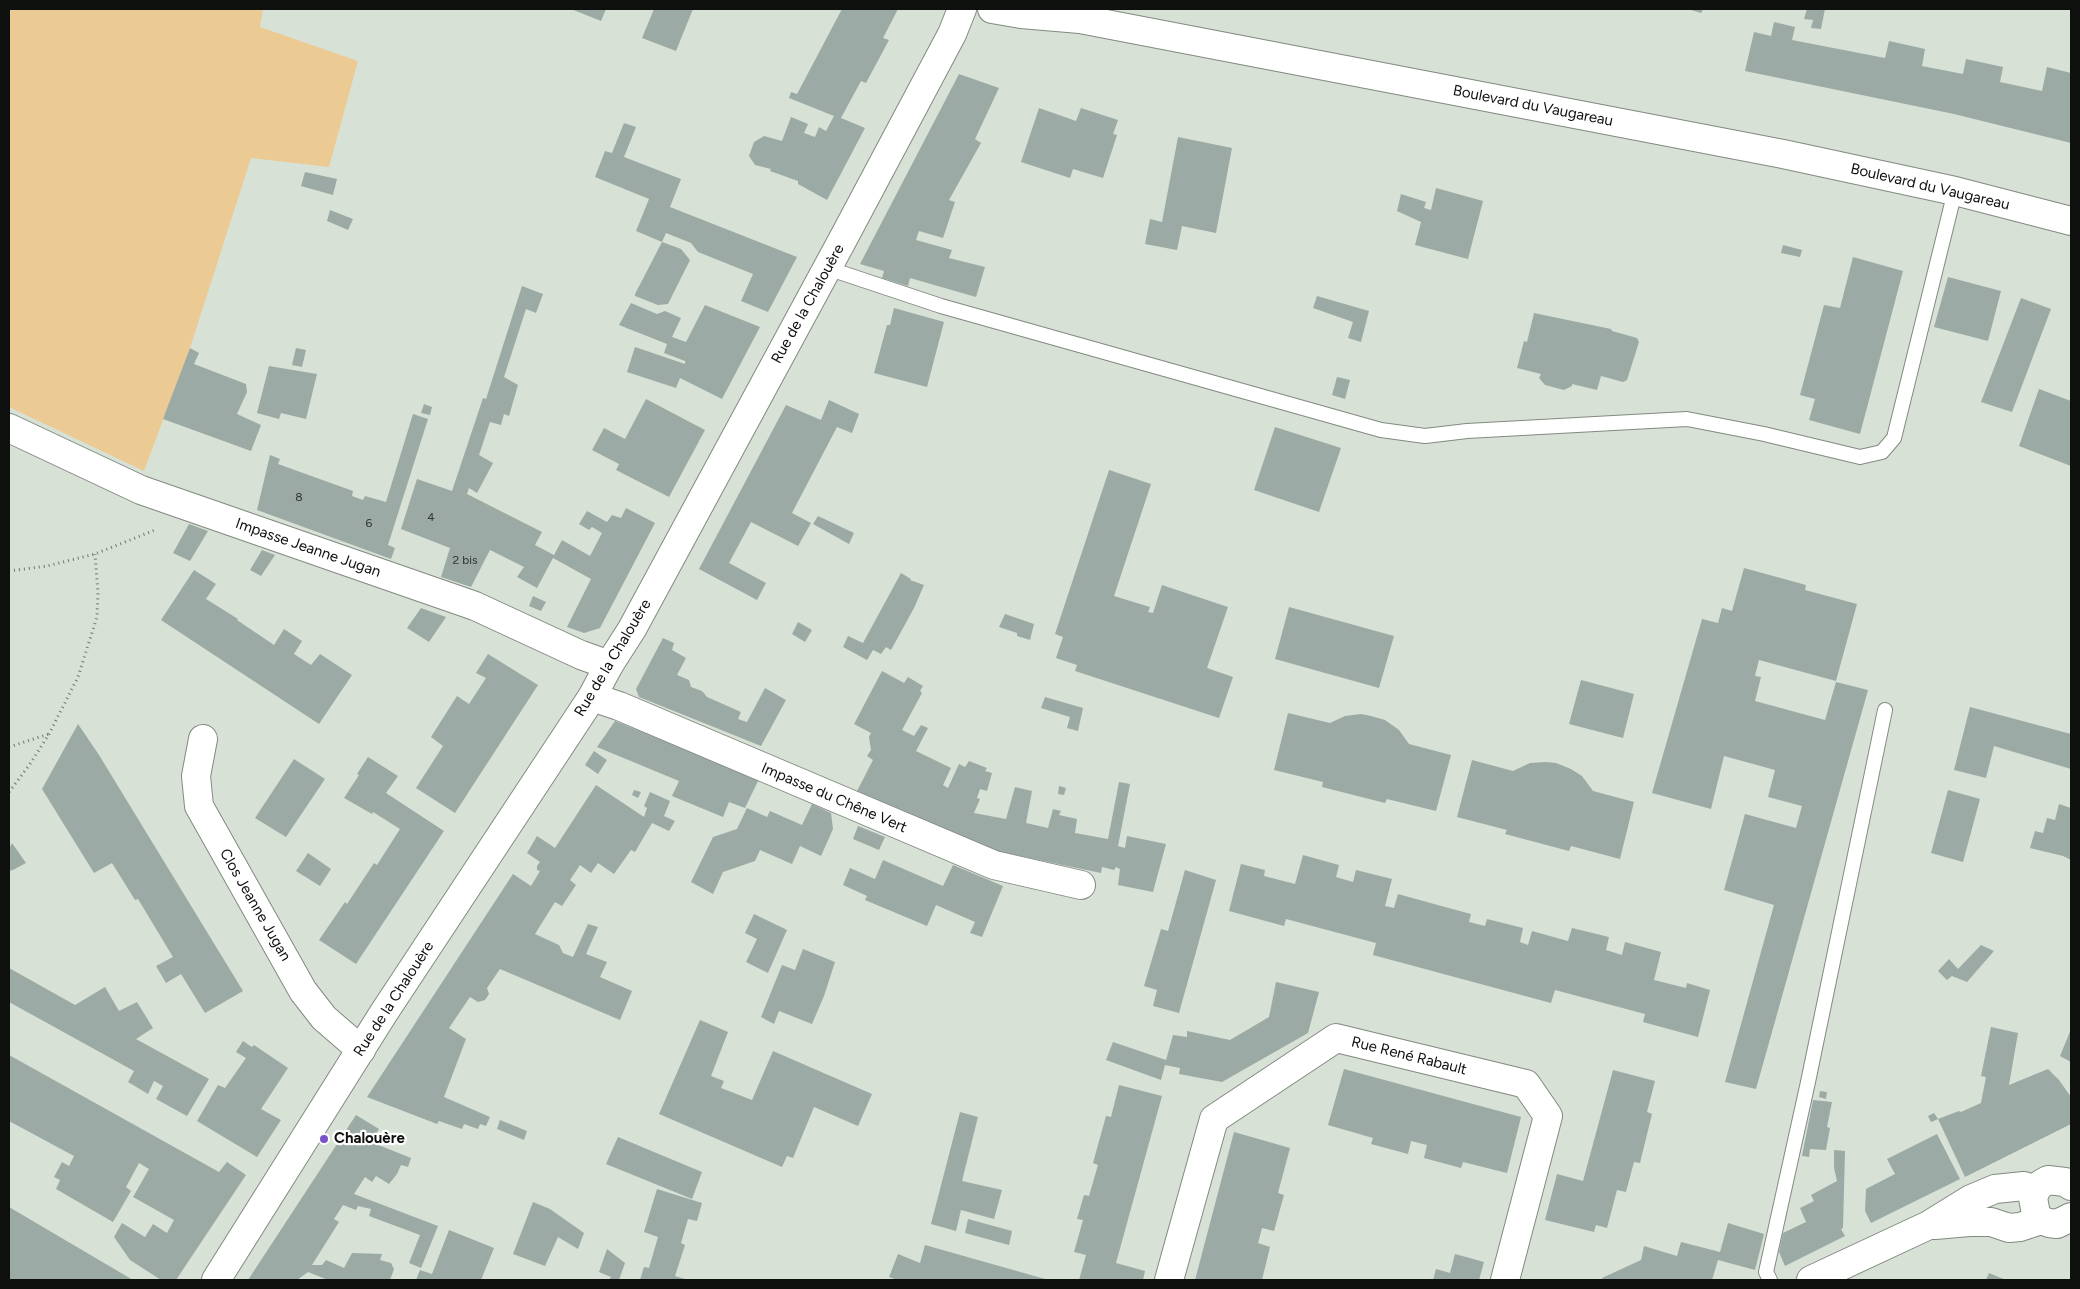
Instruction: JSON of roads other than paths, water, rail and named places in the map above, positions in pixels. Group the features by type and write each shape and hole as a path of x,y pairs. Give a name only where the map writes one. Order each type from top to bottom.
{"street":[{"name":"Rue de la Chalouère","path":"216,1280 361,1050 592,697 609,665 632,629 952,34 962,9"},
{"name":"Boulevard du Vaugareau","path":"992,9 1021,14 1080,19 1784,154 1955,191 2071,221"},
{"name":"Boulevard du Vaugareau","path":"1114,9 1804,144 2071,206"},
{"name":"Impasse Jeanne Jugan","path":"9,428 141,490 475,606 581,655 609,665"},
{"name":"Impasse du Chêne Vert","path":"592,697 618,706 994,865 1081,885"},
{"name":"Clos Jeanne Jugan","path":"203,739 196,776 199,806 304,991 324,1018 361,1050"},
{"name":"Rue René Rabault","path":"1169,1280 1214,1118 1336,1038 1526,1084 1548,1116 1506,1280"},
{"path":"2071,1186 2065,1182 2048,1180 2036,1190 2033,1206 2036,1214 2042,1220 2049,1223 2057,1224 2071,1217"},
{"path":"1811,1280 1928,1225 1971,1199 1995,1189 2024,1186 2036,1190"},
{"path":"1928,1225 1991,1222 2015,1227 2030,1225 2042,1220"}],"lane":[{"path":"827,268 941,306 1381,430 1425,436 1467,431 1687,419 1764,434 1860,457 1882,452 1894,438 1955,191"},
{"path":"1770,1280 1766,1272 1808,1082 1885,710"}],"place":[{"name":"Chalouère","path":"324,1139"}]}
